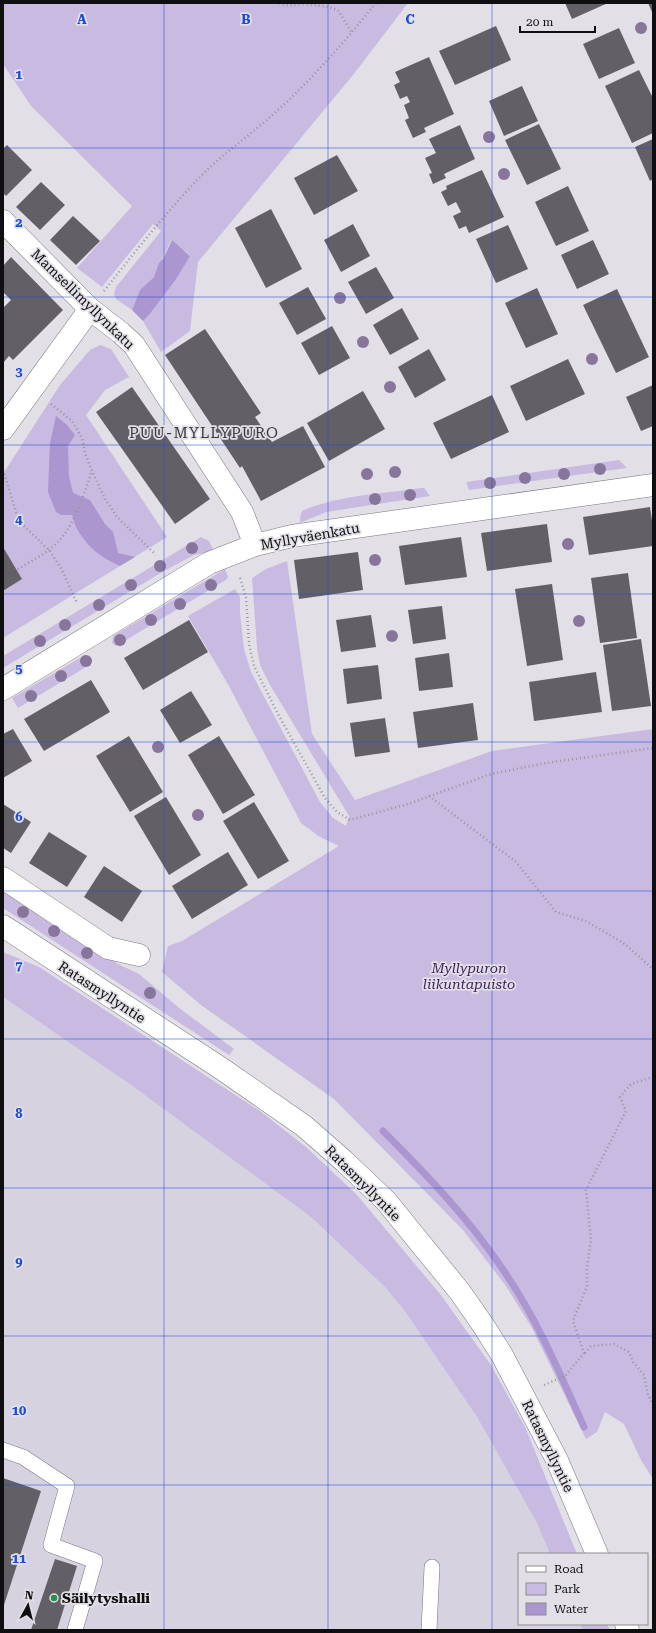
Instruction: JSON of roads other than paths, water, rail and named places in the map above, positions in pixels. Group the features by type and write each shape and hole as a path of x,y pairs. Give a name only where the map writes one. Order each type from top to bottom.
{"street":[{"name":"Mamsellimyllynkatu","path":"3,221 96,302 121,333 134,345 242,512 255,545"},
{"path":"3,429 96,302"},
{"name":"Myllyväenkatu","path":"3,689 209,563 255,545 292,536 653,485"},
{"path":"3,878 108,948 139,954"},
{"name":"Ratasmyllyntie","path":"3,926 222,1069 304,1126 386,1201 460,1292 484,1325 502,1355 557,1460 597,1553"}],"lane":[{"path":"3,1450 23,1457 67,1486 51,1545 95,1561 75,1630"},
{"path":"429,1630 432,1567"}],"water":[{"path":"172,240 190,256 176,279 143,321 132,310 140,290 154,277 159,263 163,259"},
{"path":"56,416 67,425 75,435 68,446 69,477 73,493 90,500 105,524 113,532 118,553 135,557 120,566 106,559 89,546 76,527 72,515 61,515 56,512 48,492 50,443"}],"waterway":[{"path":"383,1131 447,1198 477,1234 504,1271 516,1289 537,1327 584,1427"}],"place":[{"name":"Säilytyshalli","path":"54,1598"}],"district":[{"name":"PUU-MYLLYPURO","path":"204,433"}],"park label":[{"name":"Myllypuron liikuntapuisto","path":"469,976"}]}
